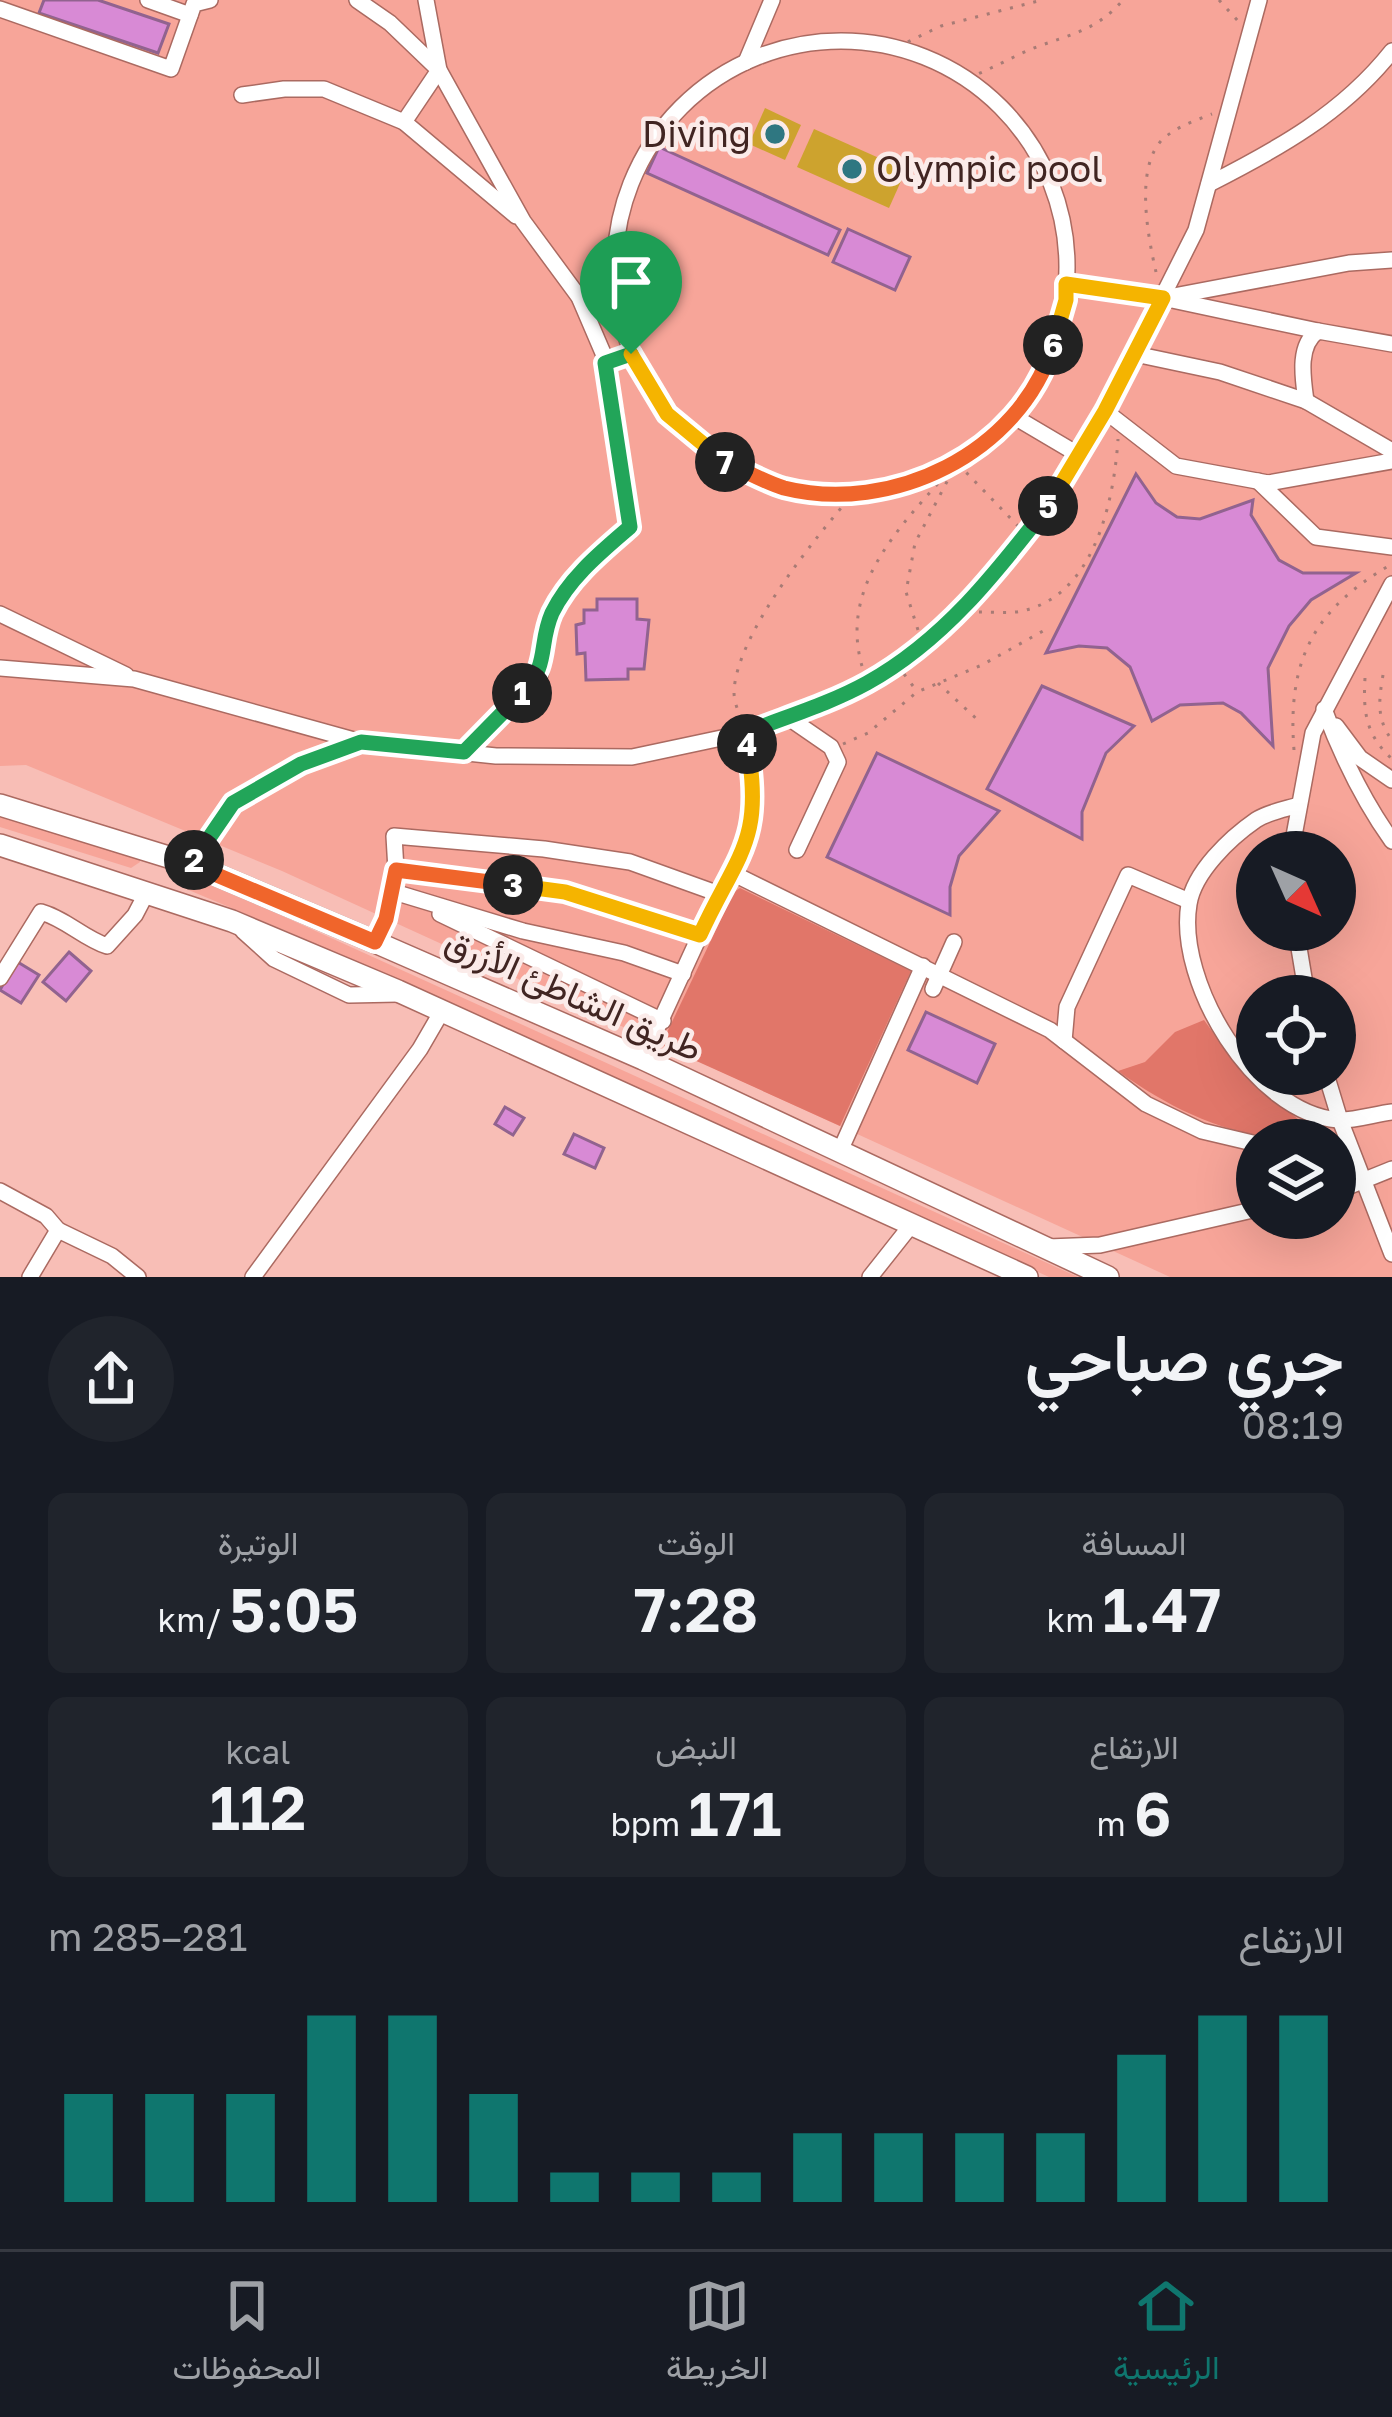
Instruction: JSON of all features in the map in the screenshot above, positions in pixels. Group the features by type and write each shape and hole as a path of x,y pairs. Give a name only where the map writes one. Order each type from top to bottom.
{"main road":[{"name":"طريق الشاطئ الأزرق","path":"0,805 191,864 375,942 643,1059 1108,1277"},
{"name":"طريق الشاطئ الأزرق","path":"0,844 232,921 442,1011 1027,1277"}],"street":[{"path":"148,0 190,15"},
{"path":"0,9 171,68 194,4 210,0"},
{"path":"357,0 390,23 439,70 523,221 579,297 605,363 630,527 587,564 551,615 540,675 464,752"},
{"path":"404,122 439,70 427,0"},
{"path":"746,62 772,0"},
{"path":"0,614 134,679 361,742 464,752 632,757 745,733 867,683 922,644 986,586 1054,498 1105,411 1196,230 1258,0"},
{"path":"846,40 897,47 934,59 968,78 1016,121 1049,175 1067,236 1066,300 1048,362 1013,416 957,462 907,484 854,494 784,488 720,460 667,414 631,354 615,285 617,230 633,178 661,130 699,91 746,62 795,45 846,40"},
{"path":"1209,184 1284,146 1333,111 1392,51"},
{"path":"242,95 324,89 404,122 523,221"},
{"path":"1163,298 1349,263 1392,260"},
{"path":"579,297 615,285"},
{"path":"1163,298 1392,344"},
{"path":"1306,401 1304,353 1309,337 1318,331"},
{"path":"605,363 631,354"},
{"path":"1136,354 1220,372 1306,401 1392,451"},
{"path":"1105,411 1176,466 1268,483 1392,460"},
{"path":"1013,416 1079,455"},
{"path":"1258,481 1316,537 1392,547"},
{"path":"1295,831 1312,733 1392,584"},
{"path":"0,668 134,679"},
{"path":"1324,709 1360,758 1392,780"},
{"path":"1324,709 1351,775 1392,841"},
{"path":"787,716 831,747 838,762 797,850"},
{"path":"643,1059 719,894 734,874 751,827 756,796 745,733"},
{"path":"191,864 233,803 301,764 361,742"},
{"path":"1299,805 1258,818 1200,876 1189,901 1187,941 1211,1017 1240,1059 1309,1112 1336,1119"},
{"path":"375,942 394,892 394,836 630,862 719,894"},
{"path":"396,870 565,892 700,935"},
{"path":"734,874 923,966 936,981 1064,1041 1146,1104 1202,1132 1236,1139"},
{"path":"1064,1041 1066,1006 1128,875 1189,901"},
{"path":"0,978 41,912 107,946 135,914 146,892"},
{"path":"394,892 523,931 624,953 683,974"},
{"path":"394,892 664,1022"},
{"path":"936,981 953,942"},
{"path":"840,1151 923,966"},
{"path":"253,1277 420,1049 442,1011"},
{"path":"1346,1119 1392,1112"},
{"path":"1356,1163 1392,1255"},
{"path":"1356,1182 1392,1169"},
{"path":"1356,1177 1362,1179"},
{"path":"0,1191 46,1216 58,1230 112,1256 138,1277"},
{"path":"1046,1247 1100,1245 1236,1214"},
{"path":"870,1277 912,1225"},
{"path":"30,1277 58,1230"}],"path":[{"path":"897,47 941,26 1042,0"},
{"path":"968,78 1035,47 1077,36 1105,20 1123,0"},
{"path":"1219,0 1251,32"},
{"path":"1066,284 1163,298 1144,210 1152,153 1184,125 1231,107"},
{"path":"959,611 1020,612 1051,598 1076,575 1107,514 1120,422"},
{"path":"957,462 1026,534"},
{"path":"922,644 906,592 915,543 957,462"},
{"path":"867,683 855,641 861,589 890,538 957,462"},
{"path":"745,733 734,695 740,662 790,574 854,494"},
{"path":"1295,762 1295,676 1307,647 1330,611 1392,564"},
{"path":"831,747 855,742 917,692 982,665 1043,631"},
{"path":"895,663 917,692"},
{"path":"1383,675 1378,704 1392,740"},
{"path":"1365,678 1363,713 1374,742 1392,759"},
{"path":"938,683 981,723"}],"shaded area":[{"path":"0,0 1392,0 1392,1277 1170,1277 282,871 26,765 0,766"},
{"name":"Diving","path":"765,108 801,125 785,160 749,144"},
{"name":"Olympic pool","path":"814,129 906,170 889,208 797,167"},
{"path":"0,815 139,857 140,862 131,868 0,827"},
{"path":"180,873 1078,1277 1049,1277 179,886"},
{"path":"740,888 911,971 840,1126 661,1045"},
{"path":"1204,1020 1236,1064 1236,1095 1270,1095 1298,1119 1236,1119 1236,1130 1232,1129 1162,1100 1118,1071 1145,1062 1175,1032"}],"building":[{"path":"44,0 98,0 169,24 158,53 39,13"},
{"path":"659,147 840,230 828,255 647,173"},
{"path":"848,229 910,257 895,290 833,262"},
{"path":"1136,474 1156,503 1177,517 1200,519 1253,500 1251,515 1279,560 1303,573 1356,573 1311,600 1289,626 1268,668 1273,746 1241,713 1223,703 1180,705 1152,721 1130,667 1107,648 1079,646 1046,653"},
{"path":"597,599 637,599 637,619 649,620 644,669 628,669 628,679 586,680 585,653 577,654 576,625 584,623 584,610 597,610"},
{"path":"1042,686 1134,726 1106,753 1082,812 1082,839 987,789"},
{"path":"877,753 999,811 959,856 950,887 950,915 827,857"},
{"path":"69,952 91,971 66,1001 43,982"},
{"path":"16,961 39,975 21,1003 0,990"},
{"path":"926,1012 995,1044 977,1083 908,1050"},
{"path":"505,1107 524,1118 513,1135 495,1124"},
{"path":"574,1134 604,1148 595,1168 564,1154"}],"place":[{"name":"Diving","path":"775,134"},
{"name":"Olympic pool","path":"852,169"}],"route":[{"path":"1066,284 1163,298 1054,498 986,586 930,638 867,683 745,733 756,796 751,827 734,874 700,935 565,892 396,870 394,892 375,942 191,864 233,803 301,764 361,742 464,752 540,675 551,615 587,564 630,527 605,363 631,354 667,414 720,460 784,488 854,494 907,484 957,462 1013,416 1048,362 1066,284"}]}
